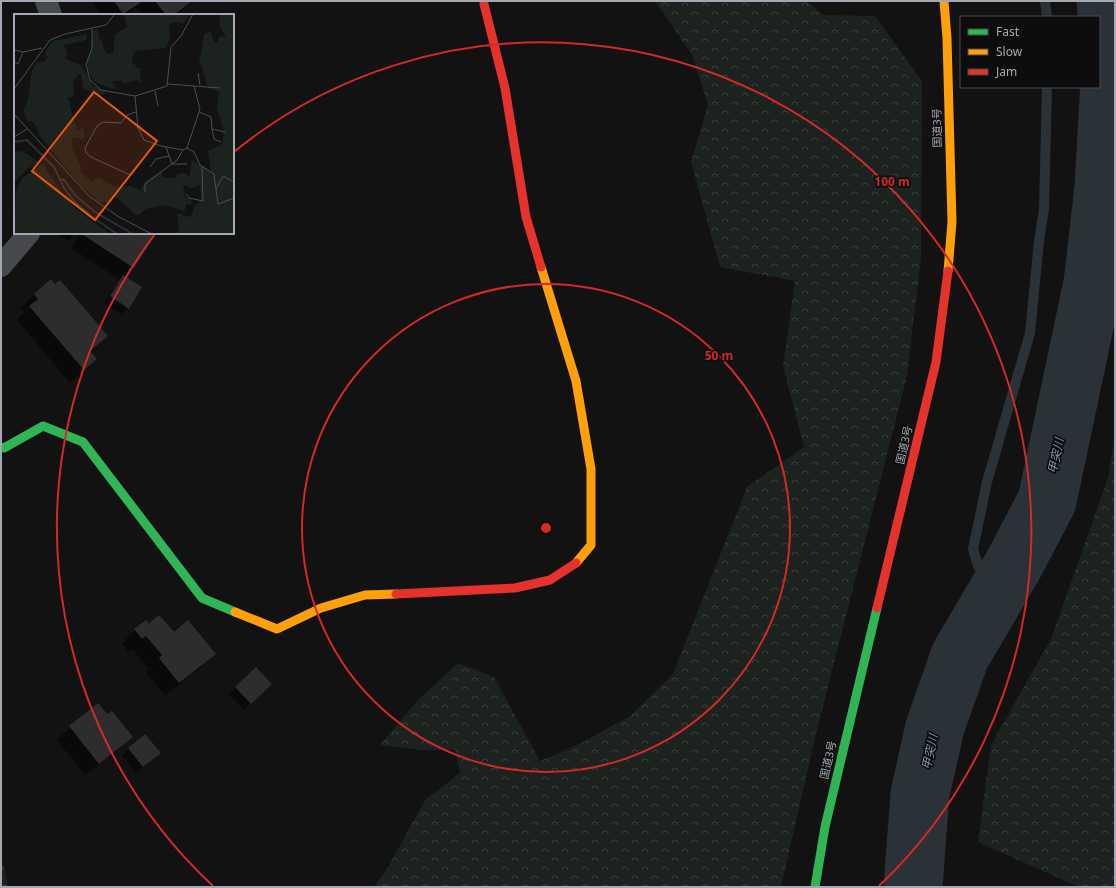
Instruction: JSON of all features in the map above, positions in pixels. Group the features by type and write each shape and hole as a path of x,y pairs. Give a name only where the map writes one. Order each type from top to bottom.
{"main road":[{"name":"国道3号","path":"815,887 825,827 936,362 947,290 952,222 947,38 944,1"},
{"path":"1,447 4,448 43,426 83,442 202,598 277,629 321,608 365,595 442,593 515,588 550,580 575,564 591,545 591,469 576,381 526,217 505,88 484,4"}],"street":[{"path":"46,1 51,14"},
{"path":"1,266 28,234"}],"green space":[{"path":"655,1 806,1 824,15 875,16 922,81 921,258 907,376 816,734 781,887 374,887 387,869 425,800 460,773 455,750 422,750 380,745 418,700 458,663 494,677 540,761 579,744 630,716 673,674 747,487 804,447 783,366 795,281 720,267 691,162 708,105 692,55"},
{"path":"1115,437 1115,887 1079,887 978,842 991,745 1051,639 1108,478"},
{"path":"1,858 2,859 8,887 1,887"}],"building":[{"path":"114,1 143,1 123,14"},
{"path":"155,1 192,1 175,14 165,14"},
{"path":"150,234 154,237 134,268 83,235"},
{"path":"123,275 142,287 129,309 110,296"},
{"path":"51,279 55,284 60,280 108,336 90,351 97,359 84,370 29,306 38,299 34,294"},
{"path":"159,615 174,632 188,620 216,654 179,683 159,658 162,655 146,636 142,639 134,629 146,620 149,623"},
{"path":"256,667 272,684 251,704 235,687"},
{"path":"98,703 107,714 112,711 133,737 99,764 69,726"},
{"path":"145,734 161,753 143,767 128,748"}],"waterway":[{"path":"1045,1 1047,16"},
{"name":"甲突川","path":"913,887 920,794 935,727 960,656 1014,564 1047,501 1093,283 1104,187 1111,63 1106,1"},
{"path":"997,593 978,566 973,549 987,482 1030,333 1039,241 1044,209 1047,88"}],"traffic: fast":[{"path":"1,447 4,448 43,426 83,442 202,598 235,612"},
{"path":"815,887 825,827 877,608"}],"traffic: slow":[{"path":"944,1 947,38 952,222 948,271"},
{"path":"541,267 576,381 591,469 591,545 576,563"},
{"path":"235,612 277,629 321,608 365,595 396,594"}],"traffic: jam":[{"path":"484,4 505,88 526,217 541,267"},
{"path":"877,608 936,362 948,271"},
{"path":"396,594 515,588 550,580 576,563"}]}
